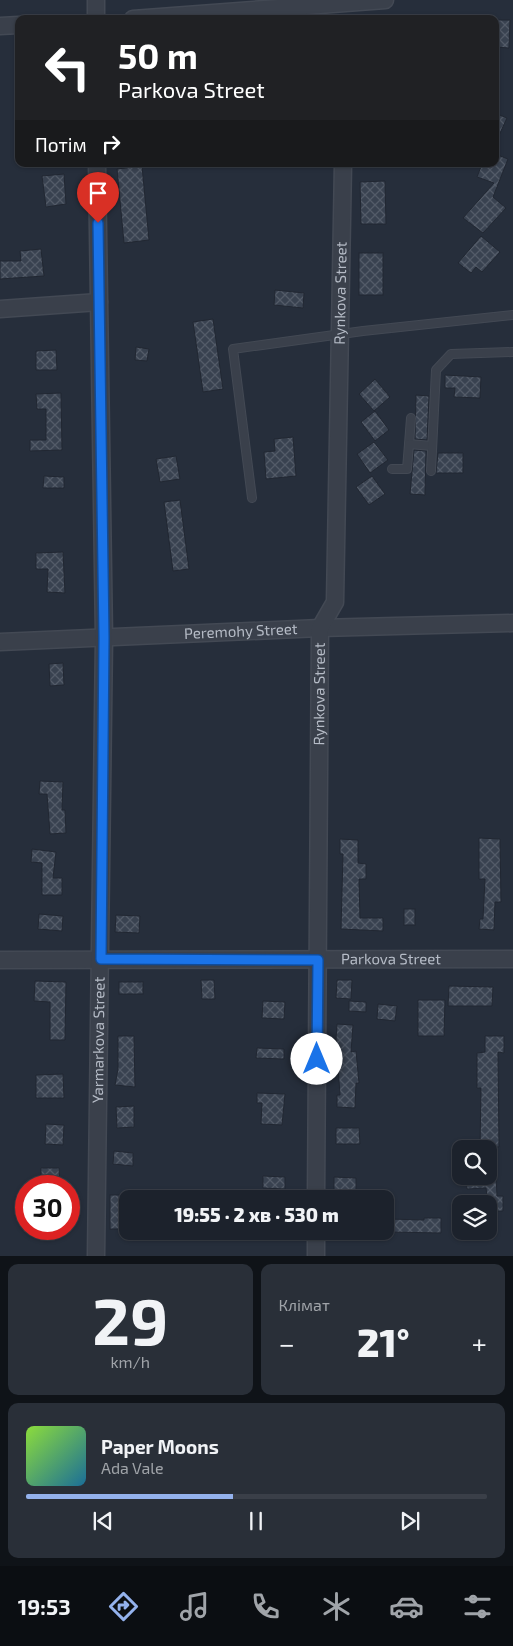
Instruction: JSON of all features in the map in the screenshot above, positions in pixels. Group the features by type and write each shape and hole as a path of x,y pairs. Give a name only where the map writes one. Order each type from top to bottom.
{"street":[{"path":"96,0 96,15"},
{"path":"204,15 345,7 385,0"},
{"path":"0,26 15,25"},
{"name":"Yarmarkova Street","path":"96,1256 104,638 97,167"},
{"name":"Rynkova Street","path":"316,1190 320,628 335,602 343,167"},
{"path":"0,309 99,302"},
{"name":"Peremohy Street","path":"0,642 320,628 513,623"},
{"name":"Parkova Street","path":"0,960 513,959"},
{"path":"316,1240 316,1256"}],"lane":[{"path":"252,498 233,349 340,334 513,315"},
{"path":"431,471 436,370 451,354 513,352"},
{"path":"392,469 407,469 411,418"},
{"path":"409,444 432,446"}],"building":[{"path":"499,20 510,20 509,48 499,47"},
{"path":"499,115 507,118 499,135"},
{"path":"499,156 508,159 493,197 506,208 483,233 463,218 494,183 477,177 481,167 499,167"},
{"path":"142,167 149,240 124,243 117,169"},
{"path":"64,174 66,204 46,207 42,176"},
{"path":"385,181 386,224 361,224 360,182"},
{"path":"481,236 500,252 482,272 476,267 471,273 458,263"},
{"path":"41,249 44,276 0,279 0,261 21,261 20,251"},
{"path":"359,253 383,253 383,295 359,295"},
{"path":"275,290 304,293 303,308 274,305"},
{"path":"213,319 223,389 203,392 193,322"},
{"path":"136,347 149,349 147,361 135,360"},
{"path":"56,350 57,370 36,370 36,351"},
{"path":"445,375 481,377 480,398 454,397 455,388 445,388"},
{"path":"375,379 390,397 374,411 359,394"},
{"path":"61,393 62,450 30,451 30,440 46,440 46,409 37,409 36,394"},
{"path":"416,395 429,396 427,440 415,439"},
{"path":"375,411 389,430 375,441 361,422"},
{"path":"293,437 296,476 266,479 264,452 275,451 274,439"},
{"path":"374,442 388,460 370,473 357,454"},
{"path":"414,450 426,451 425,495 410,494"},
{"path":"438,453 463,453 463,473 436,473"},
{"path":"176,456 180,479 160,482 156,459"},
{"path":"44,476 64,477 64,488 43,488"},
{"path":"372,476 385,494 369,505 356,487"},
{"path":"180,500 189,569 173,571 164,502"},
{"path":"63,552 65,593 47,592 48,569 36,569 36,553"},
{"path":"63,663 64,685 50,686 49,664"},
{"path":"40,781 63,782 62,810 65,810 66,833 50,834 47,794 39,794"},
{"path":"479,838 500,839 501,902 495,902 494,930 479,929 480,919 483,919 485,879 479,879"},
{"path":"340,839 358,840 358,863 366,864 366,879 359,879 360,918 383,918 383,931 341,929 343,854 340,854"},
{"path":"32,849 56,852 53,878 62,878 62,895 42,895 42,863 31,862"},
{"path":"404,909 415,909 415,925 404,925"},
{"path":"39,914 63,916 62,931 38,929"},
{"path":"116,915 140,916 139,933 115,932"},
{"path":"201,980 214,980 215,999 202,999"},
{"path":"337,980 352,980 351,999 336,998"},
{"path":"35,981 66,982 65,1040 50,1040 50,1002 34,1001"},
{"path":"119,982 143,982 143,994 119,994"},
{"path":"449,986 493,987 492,1006 448,1006"},
{"path":"418,1000 445,1000 444,1036 418,1036"},
{"path":"263,1001 285,1002 284,1019 262,1018"},
{"path":"349,1001 366,1002 366,1012 349,1011"},
{"path":"378,1004 397,1006 395,1021 377,1019"},
{"path":"337,1024 353,1025 351,1052 356,1051 359,1083 356,1083 355,1108 337,1107 337,1095 340,1095 336,1039"},
{"path":"118,1036 134,1036 135,1087 115,1085 118,1069"},
{"path":"485,1036 504,1036 504,1053 498,1052 499,1147 497,1147 497,1140 480,1140 481,1088 477,1088 477,1053 485,1052"},
{"path":"257,1048 284,1049 284,1059 256,1058"},
{"path":"63,1074 64,1098 36,1098 36,1075"},
{"path":"257,1093 285,1094 282,1125 261,1124 262,1103 257,1103"},
{"path":"134,1106 134,1127 117,1128 116,1107"},
{"path":"46,1124 64,1125 63,1145 45,1144"},
{"path":"336,1128 359,1128 360,1144 336,1144"},
{"path":"114,1151 133,1153 133,1166 113,1164"},
{"path":"41,1168 59,1168 59,1175 41,1175"},
{"path":"263,1176 285,1177 285,1189 263,1188"},
{"path":"334,1177 356,1178 356,1190 334,1190"},
{"path":"467,1185 496,1185 497,1195 487,1195 486,1188 467,1189"},
{"path":"110,1195 119,1195 119,1229 110,1229"},
{"path":"497,1196 503,1196 503,1211 497,1211"},
{"path":"424,1218 441,1218 441,1233 394,1232 394,1219 424,1220"}],"route":[{"path":"98,223 104,638 101,959 318,960 317,1059"}]}
